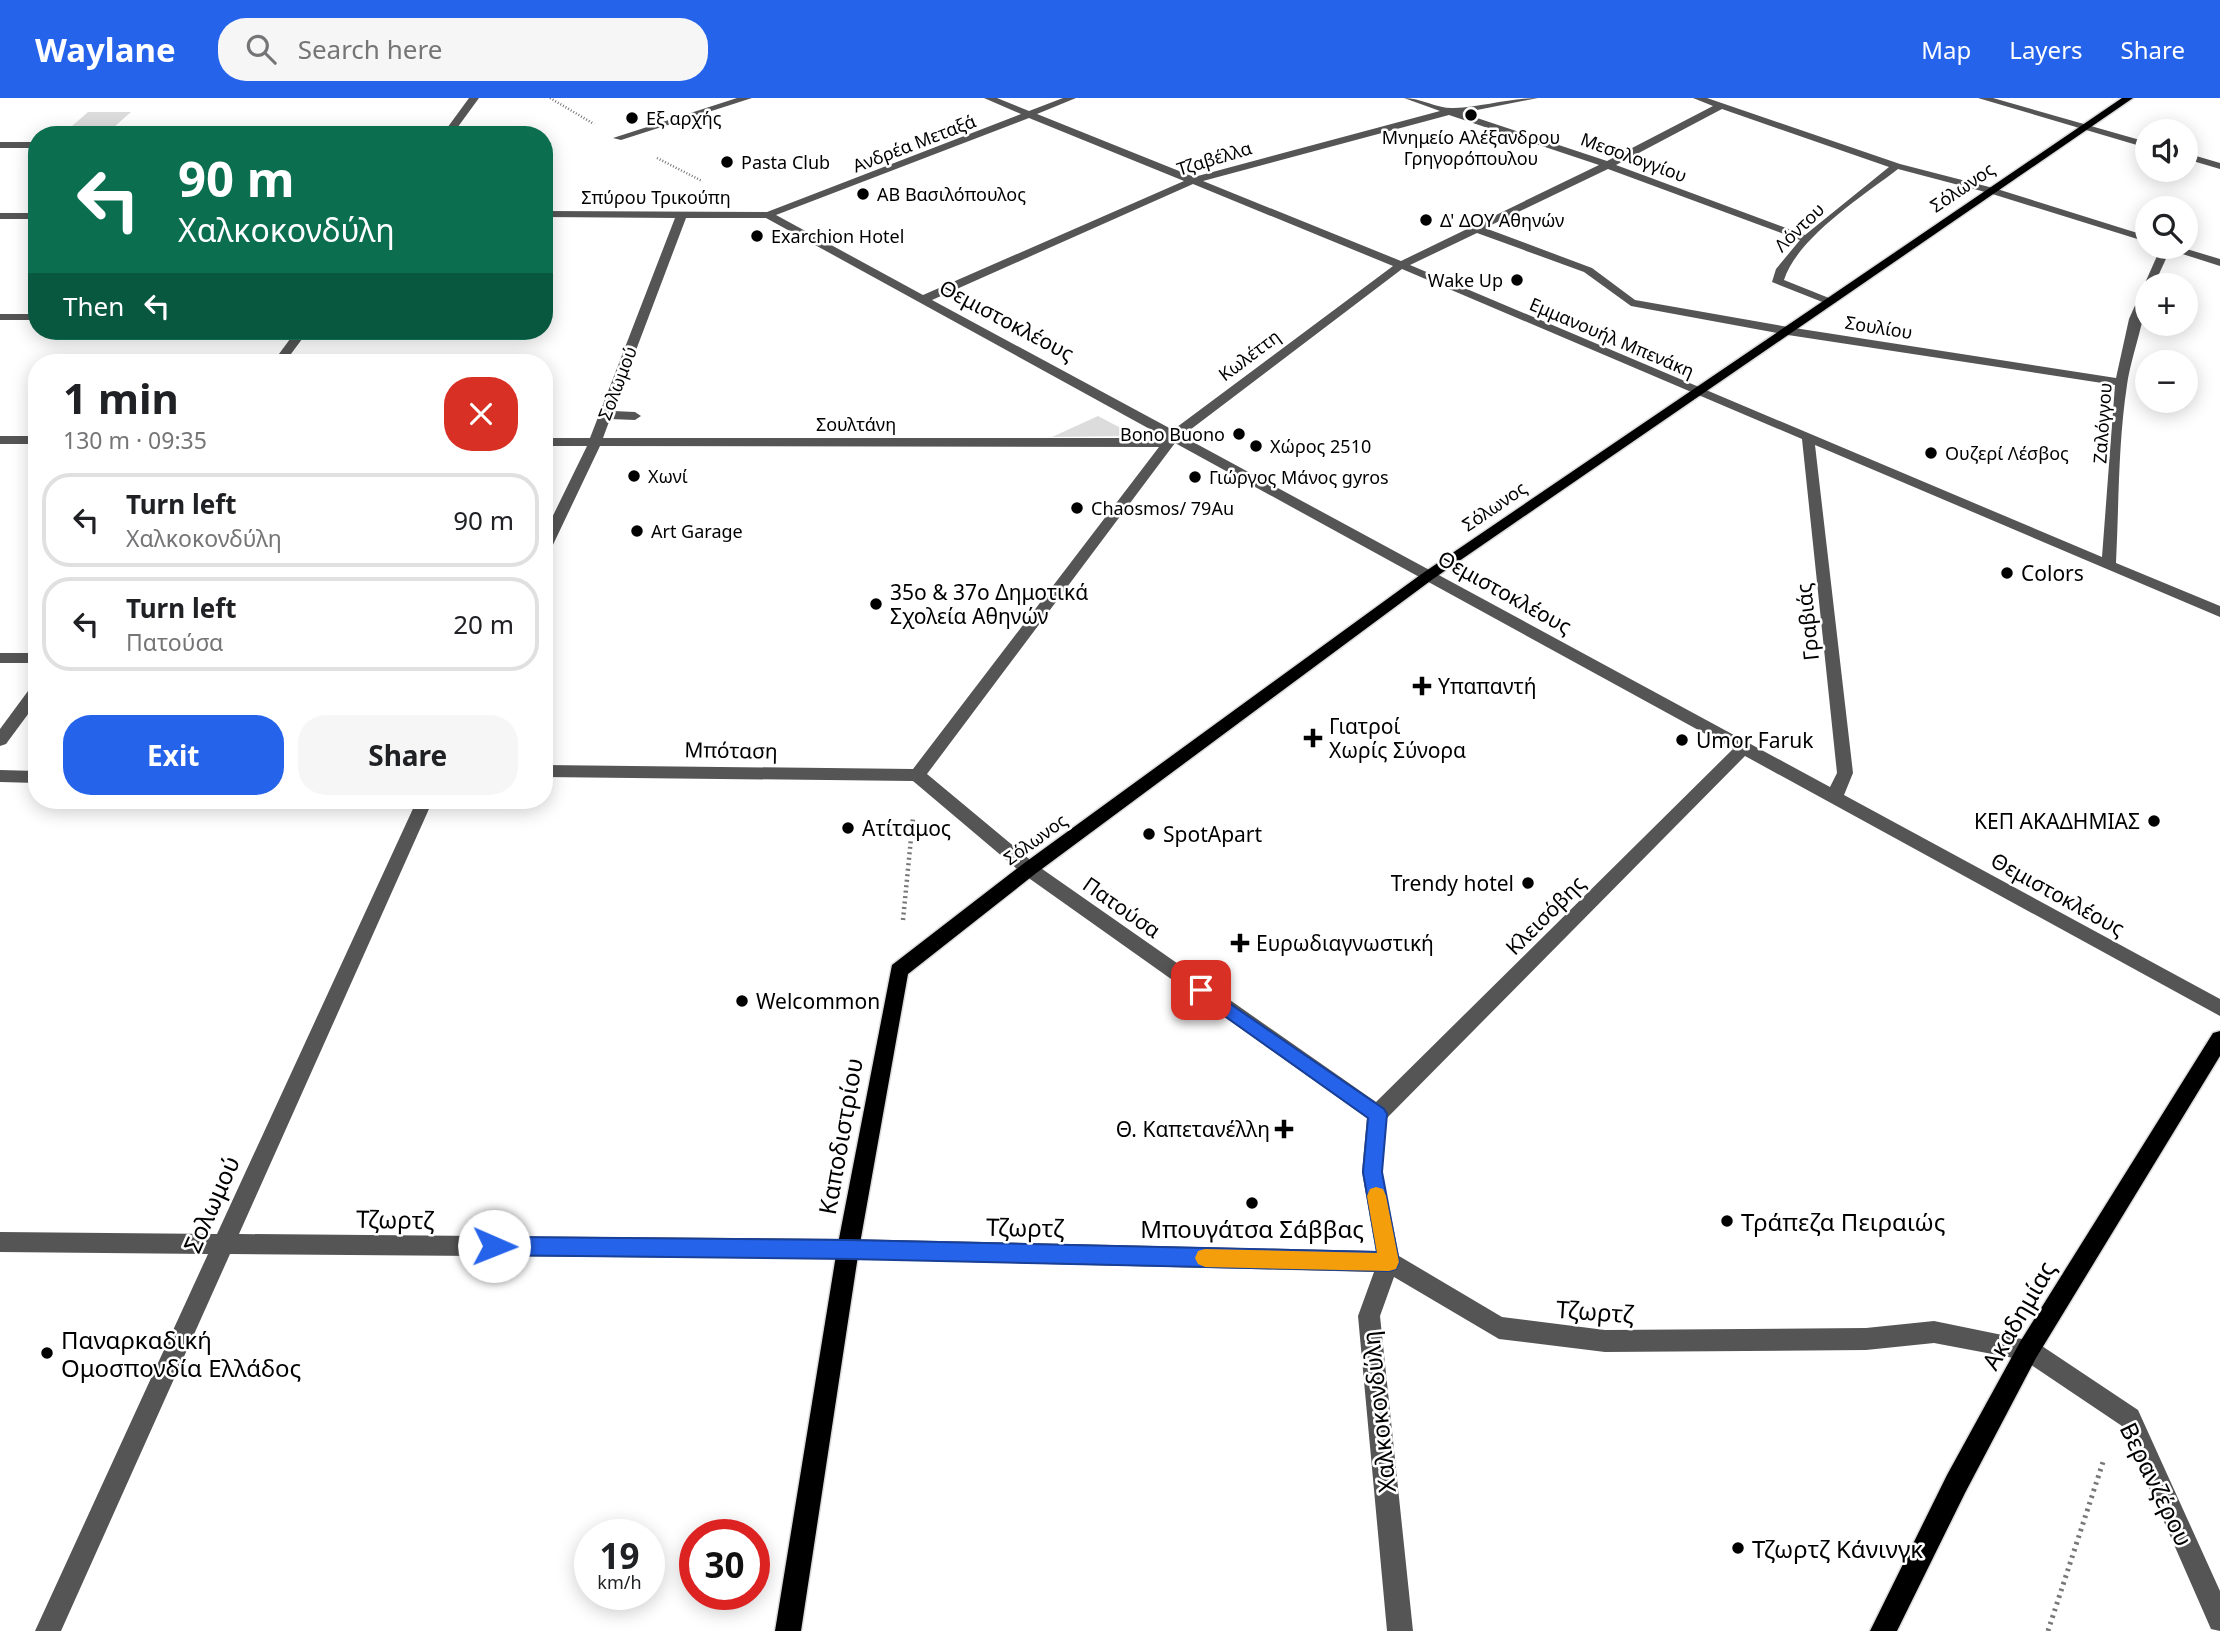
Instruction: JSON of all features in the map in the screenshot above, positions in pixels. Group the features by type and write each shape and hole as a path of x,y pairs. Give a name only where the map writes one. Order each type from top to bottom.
{"main road":[{"name":"Σόλωνος","path":"899,970 1029,869 1429,576 2128,98"},
{"name":"Καποδιστρίου","path":"788,1631 848,1249 899,970"},
{"name":"Ακαδημίας","path":"1884,1631 1956,1484 2028,1350 2220,1039"}],"street":[{"path":"454,126 474,98"},
{"path":"618,138 747,98"},
{"name":"Εμμανουήλ Μπενάκη","path":"989,98 1401,265 2220,612"},
{"name":"Ανδρέα Μεταξά","path":"768,215 1071,98"},
{"name":"Μεσολογγίου","path":"1409,98 1608,165 1806,239"},
{"name":"Τζαβέλλα","path":"921,300 1192,181 1448,112 1533,98"},
{"path":"1698,98 1896,166 1993,191 2135,235"},
{"path":"1983,98 2135,142"},
{"name":"Κωλέττη","path":"917,775 1171,439 1401,265 1608,165 1723,105"},
{"path":"0,145 28,145"},
{"path":"2198,160 2220,166"},
{"name":"Λόντου","path":"1830,302 1778,282 1778,273 1806,239 1896,166"},
{"name":"Σπύρου Τρικούπη","path":"553,214 768,215"},
{"name":"Σολωμού","path":"553,529 595,442 682,214"},
{"name":"Θεμιστοκλέους","path":"768,215 1171,439 1429,576 2220,1008"},
{"path":"0,216 28,216"},
{"name":"Σουλίου","path":"1477,229 1588,270 1631,303 1788,331 2121,382"},
{"path":"2198,256 2220,263"},
{"path":"0,317 28,317"},
{"name":"Ζαλόγγου","path":"2109,565 2121,382 2135,321"},
{"path":"605,415 635,416"},
{"name":"Σουλτάνη","path":"553,442 1171,439"},
{"name":"Γραβιάς","path":"1808,439 1845,773 1834,798"},
{"path":"0,440 28,440"},
{"path":"0,658 28,658"},
{"path":"0,740 28,703"},
{"name":"Κλεισόβης","path":"1377,1114 1744,748"},
{"name":"Μπόταση","path":"553,771 917,775"},
{"name":"Πατούσα","path":"917,775 1029,869 1377,1114"},
{"path":"0,776 28,776"},
{"name":"Σολωμού","path":"48,1631 221,1244 421,809"},
{"path":"1377,1114 1372,1172 1389,1262"},
{"name":"Τζωρτζ","path":"0,1241 848,1249 1389,1262 1499,1328 1605,1341 1866,1339 1934,1332 2028,1350"},
{"name":"Χαλκοκονδύλη","path":"1389,1262 1369,1316 1400,1631"},
{"name":"Βερανζέρου","path":"2028,1350 2130,1418 2220,1620"}],"path":[{"path":"899,970 917,775"},
{"path":"2048,1631 2106,1452"}],"shaded area":[{"path":"88,112 131,112 115,126 72,126"},
{"path":"1098,416 1136,436 1052,437"}],"slow traffic":[{"path":"1205,1258 1389,1262 1376,1196"}],"place":[{"name":"Μνημείο Αλέξανδρου Γρηγορόπουλου","path":"1471,115"},
{"name":"Εξ αρχής","path":"632,118"},
{"name":"Pasta Club","path":"727,162"},
{"name":"ΑΒ Βασιλόπουλος","path":"863,194"},
{"name":"Δ' ΔΟΥ Αθηνών","path":"1426,220"},
{"name":"Exarchion Hotel","path":"757,236"},
{"name":"Wake Up","path":"1517,280"},
{"name":"Bono Buono","path":"1239,434"},
{"name":"Χώρος 2510","path":"1256,446"},
{"name":"Ουζερί Λέσβος","path":"1931,453"},
{"name":"Χωνί","path":"634,476"},
{"name":"Γιώργος Μάνος gyros","path":"1195,477"},
{"name":"Chaosmos/ 79Au","path":"1077,508"},
{"name":"Art Garage","path":"637,531"},
{"name":"Colors","path":"2007,573"},
{"name":"35ο & 37ο Δημοτικά Σχολεία Αθηνών","path":"876,604"},
{"name":"Υπαπαντή","path":"1422,686"},
{"name":"Γιατροί Χωρίς Σύνορα","path":"1313,738"},
{"name":"Umor Faruk","path":"1682,740"},
{"name":"ΚΕΠ ΑΚΑΔΗΜΙΑΣ","path":"2154,821"},
{"name":"Ατίταμος","path":"848,828"},
{"name":"SpotApart","path":"1149,834"},
{"name":"Trendy hotel","path":"1528,883"},
{"name":"Ευρωδιαγνωστική","path":"1240,943"},
{"name":"Welcommon","path":"742,1001"},
{"name":"Θ. Καπετανέλλη","path":"1284,1129"},
{"name":"Μπουγάτσα Σάββας","path":"1252,1203"},
{"name":"Τράπεζα Πειραιώς","path":"1727,1221"},
{"name":"Παναρκαδική Ομοσπονδία Ελλάδος","path":"47,1353"},
{"name":"Τζωρτζ Κάνινγκ","path":"1738,1548"}],"route":[{"path":"494,1246 848,1249 1389,1262 1372,1172 1377,1114 1201,990"}]}
